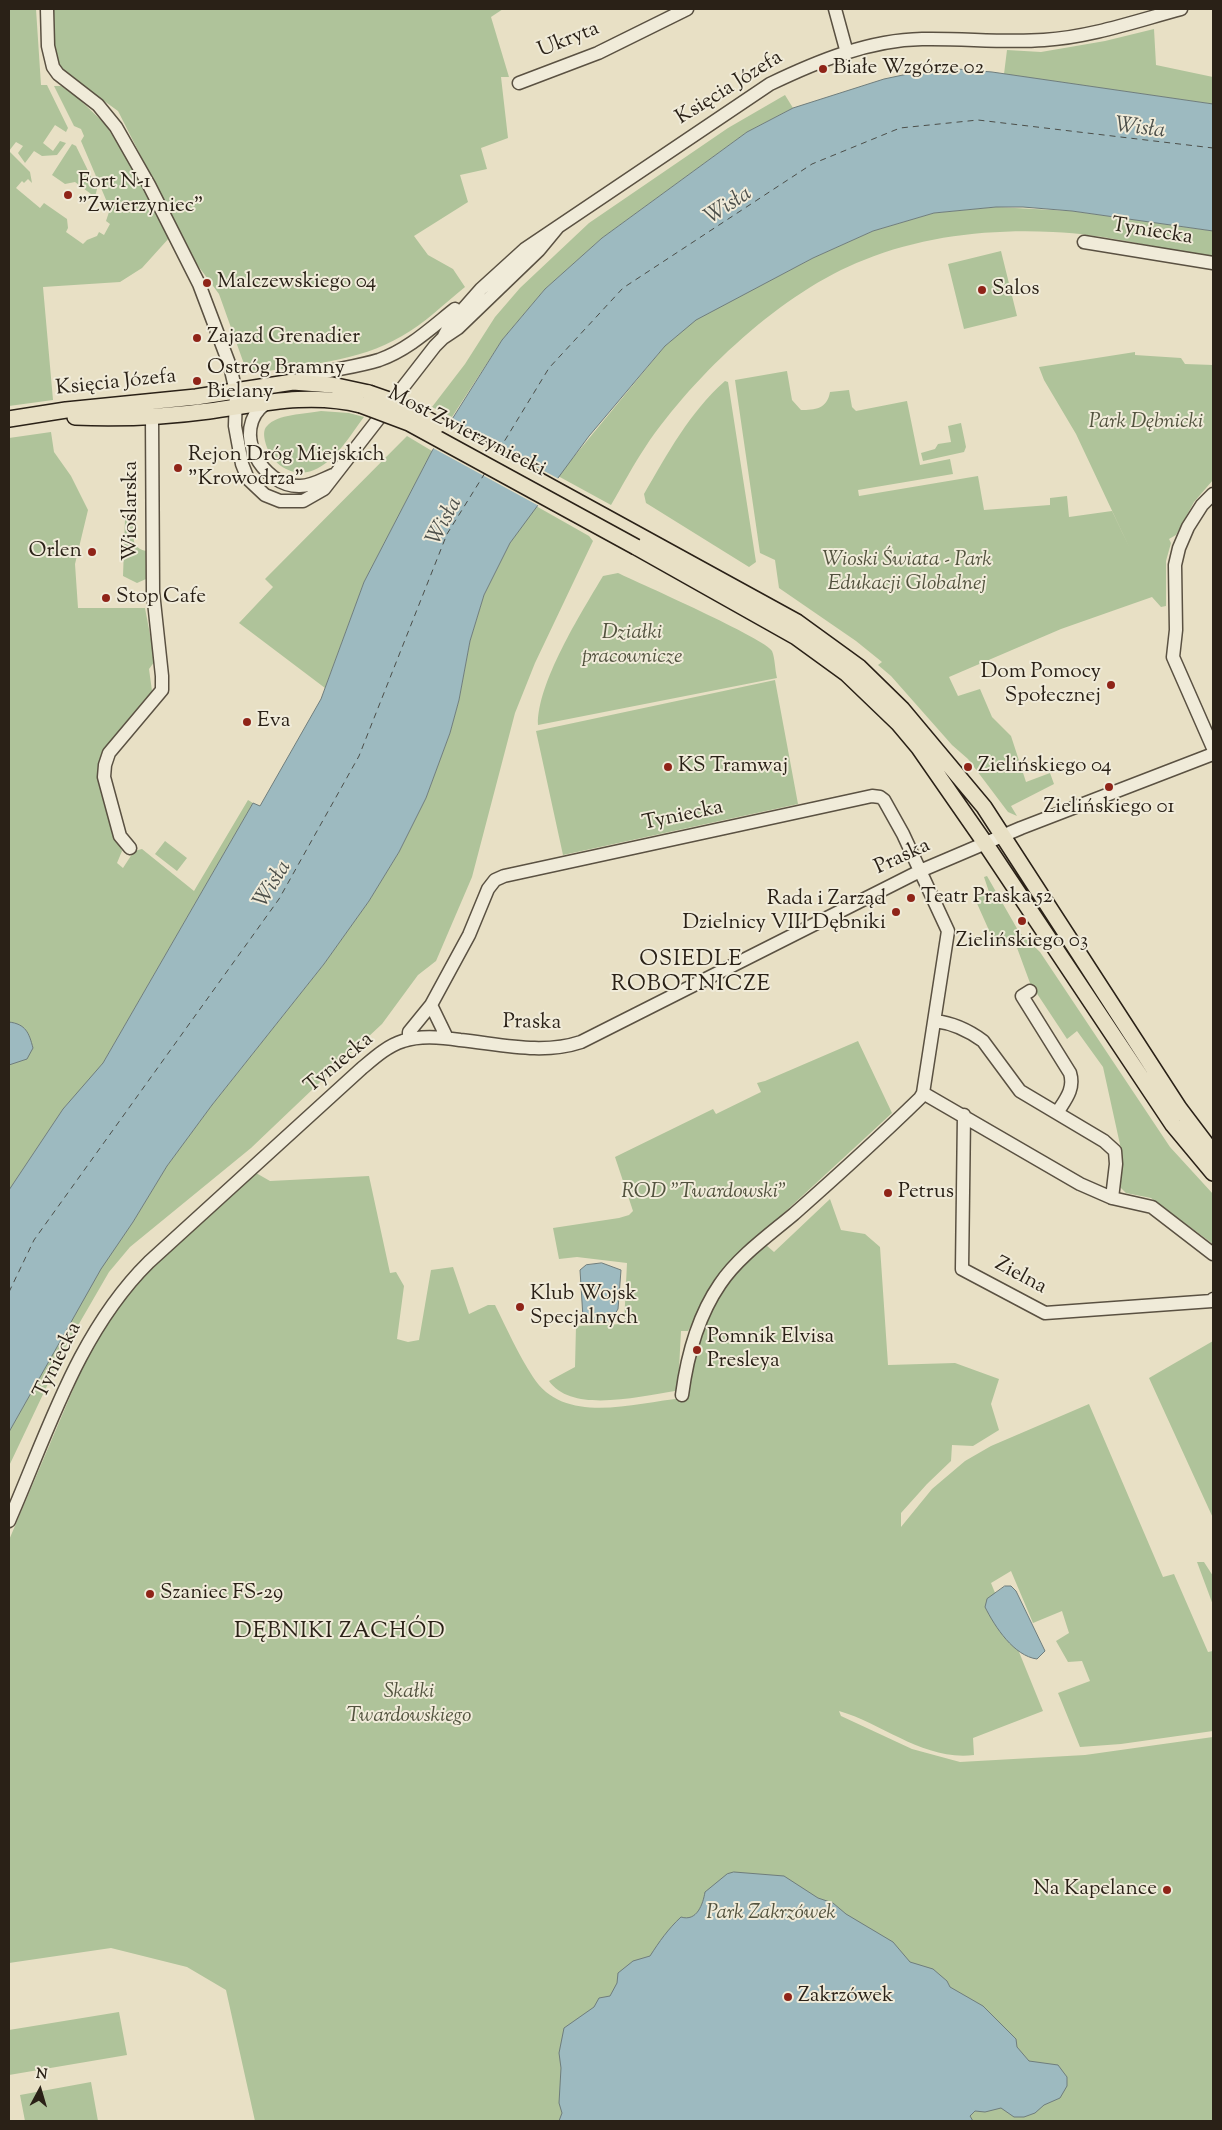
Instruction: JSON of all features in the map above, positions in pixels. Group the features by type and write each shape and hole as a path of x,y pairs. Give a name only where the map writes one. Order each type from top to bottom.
{"main road":[{"name":"Księcia Józefa","path":"9,419 134,403 176,400 293,382"},
{"name":"Most Zwierzyniecki","path":"293,382 332,385 365,399 639,542"},
{"name":"Most Zwierzyniecki","path":"265,404 312,398 365,399"},
{"name":"Księcia Józefa","path":"31,416 152,417 265,404"},
{"path":"639,542 797,622 859,666 919,728 976,796 1003,835 1179,1108 1213,1153"},
{"path":"639,542 784,629 847,674 882,706 910,737 985,843 1169,1118 1213,1174"}],"street":[{"path":"46,9 48,46 53,67 58,74 98,105 116,127 149,185 176,236 211,314 230,366 236,392"},
{"name":"Ukryta","path":"519,83 598,53 688,9"},
{"path":"835,9 847,53"},
{"name":"Księcia Józefa","path":"236,392 235,426 242,464 248,479 265,494 280,501 303,500 324,489 333,475 443,338 451,322 481,289 524,249 770,84 820,61 888,43 920,39 1044,40 1093,34 1180,9"},
{"name":"Księcia Józefa","path":"443,338 458,328 539,250 558,227"},
{"name":"Tyniecka","path":"1084,242 1213,263"},
{"name":"Księcia Józefa","path":"293,382 309,375 360,365 394,354 409,345 481,289"},
{"path":"134,403 145,408 152,417 159,408 176,400"},
{"name":"Księcia Józefa","path":"265,404 254,417 251,437 254,454 267,474 279,482 300,486 314,484 333,475"},
{"name":"Wioślarska","path":"130,848 120,836 104,777 104,765 109,753 162,690 153,592 152,417"},
{"path":"1213,494 1202,506 1188,527 1179,548 1175,565 1176,630 1173,657 1213,748"},
{"name":"Praska","path":"409,1039 447,1038 542,1049 581,1042 920,871 1003,835 1213,754"},
{"name":"Tyniecka","path":"9,1521 88,1343 121,1293 149,1262 362,1069 392,1046 409,1039 409,1032 431,1005 468,935 486,894 495,880 504,876 872,796 880,796 903,834 920,871"},
{"path":"682,1395 688,1355 720,1284 742,1259 871,1146 923,1093 948,931 920,871"},
{"path":"1030,991 1022,996 1070,1073 1073,1081 1072,1089 1057,1112"},
{"path":"431,1005 447,1038"},
{"path":"935,1021 960,1027 975,1035 983,1041 1020,1091 1104,1141 1115,1150 1116,1164 1112,1198"},
{"path":"923,1093 964,1115 1080,1184 1112,1198 1152,1207 1213,1254"},
{"name":"Zielna","path":"964,1115 962,1269 1045,1313 1212,1301 1213,1299"}],"green space":[{"path":"9,9 36,9 41,85 47,85 68,128 66,132 55,125 43,143 53,151 60,141 66,143 57,155 42,156 34,151 25,163 18,153 23,146 16,142 9,151"},
{"path":"50,9 503,9 491,17 509,77 501,77 508,138 481,148 487,169 460,175 468,202 414,236 428,255 453,269 465,287 418,326 385,345 349,357 311,365 254,373 244,364 219,294 193,259 118,111 57,67 53,50"},
{"path":"1154,29 1156,65 1213,77 1213,104 1004,74 1007,50 1041,52 1105,41"},
{"path":"54,86 61,86 77,97 106,125 160,213 170,237 142,268 120,282 43,287 53,400 9,406 9,151 30,172 32,183 28,179 24,183 22,181 16,188 40,208 44,203 67,219 68,228 66,232 83,244 97,236 99,232 104,235 110,224 106,221 110,209 81,141 84,136 81,129 74,126"},
{"path":"785,95 793,108 747,132 602,238 545,289 502,340 452,417 432,407 465,364 495,317 520,288 589,223 728,128"},
{"path":"72,144 76,146 97,189 95,197 75,182 65,184 52,175"},
{"path":"996,207 1072,211 1213,231 1213,257 1073,233 1029,231 957,236 910,245 887,252 833,274 772,314 743,338 689,391 666,419 641,453 611,505 558,476 665,346 695,320 813,258 873,231 934,213"},
{"name":"Salos","path":"1001,251 1017,316 964,329 948,264"},
{"path":"1135,352 1135,355 1181,358 1185,364 1213,365 1213,480 1194,502 1176,535 1169,539 1171,543 1166,561 1166,606 1161,607 1152,597 1061,629 949,677 958,696 980,689 992,717 1011,736 1026,782 1050,773 1054,784 1011,806 1017,816 1008,812 968,759 952,745 891,676 878,665 882,662 856,641 779,588 775,560 760,553 735,380 787,371 792,400 801,410 811,410 820,407 826,402 830,392 849,390 852,407 856,411 907,401 920,465 950,459 953,474 858,490 859,496 978,476 984,510 1050,505 1050,498 1067,496 1069,517 1112,511 1131,551 1076,434 1044,380 1039,367"},
{"path":"725,381 728,382 756,562 749,567 646,503 644,494 690,420 712,393"},
{"path":"321,411 349,413 364,417 336,454 322,466 305,472 290,471 283,467 268,449 264,435 266,428 277,419"},
{"path":"961,423 966,447 964,452 923,461 921,453 935,449 938,444 951,442 948,426"},
{"path":"51,432 54,452 71,476 88,510 75,564 78,608 145,608 155,661 149,669 152,691 114,738 102,757 99,766 103,795 122,851 117,863 123,868 134,851 142,849 194,891 248,800 253,803 103,1063 96,1074 63,1109 9,1190 9,438"},
{"path":"407,436 432,451 364,582 325,688 239,623 273,587 265,579"},
{"path":"536,506 589,536 593,541 535,663 515,713 472,877 436,961 418,975 382,1024 251,1148 130,1247 109,1272 65,1348 9,1466 9,1432 101,1268 133,1222 167,1166 212,1105 324,964 369,901 399,852 426,798 450,733 459,700 470,641 484,595 510,543"},
{"path":"129,513 133,517 133,528 130,531 133,532 135,544 139,549 146,551 146,579 137,583 123,576 125,519"},
{"name":"Działki pracownicze","path":"618,573 726,624 765,645 772,651 777,678 538,725 540,708 552,669 573,628 603,576"},
{"name":"KS Tramwaj","path":"775,680 798,804 563,855 536,731"},
{"path":"165,841 187,858 177,871 155,854"},
{"path":"987,876 1019,932 1040,952 1170,1147 1213,1194 1213,1244 1151,1198 1126,1193 1120,1187 1121,1149 1103,1067 1077,1031 1067,1039 1030,983 1016,945 996,946 975,899 989,892 984,877"},
{"name":"ROD \"Twardowski\"","path":"858,1041 892,1113 761,1234 712,1286 688,1331 681,1331 678,1388 675,1391 608,1400 590,1400 573,1397 560,1391 549,1381 575,1367 576,1326 624,1324 627,1263 577,1257 559,1259 553,1228 629,1215 633,1211 615,1157 713,1109 716,1114 761,1092 757,1083"},
{"name":"Skałki Twardowskiego","path":"256,1173 270,1181 369,1176 390,1273 396,1272 404,1286 397,1339 408,1342 419,1340 431,1270 453,1267 469,1314 488,1305 495,1305 533,1377 546,1392 563,1402 601,1408 683,1398 686,1381 702,1331 717,1299 736,1270 766,1245 774,1252 830,1199 841,1230 865,1234 880,1247 888,1365 955,1363 999,1379 991,1404 999,1430 973,1446 952,1445 951,1461 901,1513 901,1527 932,1489 965,1461 991,1446 1089,1404 1163,1577 1174,1574 1208,1652 1213,1651 1213,1731 1121,1744 1080,1747 1058,1693 1090,1681 1082,1661 1068,1662 1056,1641 1069,1633 1062,1611 1033,1623 1011,1571 991,1583 1043,1711 973,1738 974,1755 956,1755 921,1747 839,1711 841,1716 912,1749 960,1762 1085,1755 1213,1737 1213,2121 255,2121 226,1990 187,1967 111,1948 9,1963 9,1540 86,1359 115,1309 150,1267"},
{"path":"1213,1341 1213,1518 1149,1378"},
{"path":"1197,1562 1204,1562 1213,1576 1213,1605"},
{"path":"119,2012 127,2055 9,2075 9,2030"},
{"path":"91,2082 98,2121 25,2121 20,2095"}],"water":[{"name":"Wisła","path":"957,69 992,72 1213,104 1213,231 1072,211 1023,207 996,207 934,213 873,231 813,258 696,320 665,346 589,436 510,543 484,595 470,641 459,700 450,733 426,798 399,852 369,901 324,964 212,1105 167,1166 133,1222 101,1269 9,1432 9,1190 63,1109 103,1063 253,803 260,806 321,699 364,582 432,451 502,340 545,289 602,238 747,132 793,108 884,79 922,71"},
{"path":"9,1022 15,1023 26,1030 33,1048 27,1059 9,1065"},
{"path":"602,1263 621,1270 618,1309 610,1322 594,1323 583,1318 580,1270 586,1265"},
{"path":"1005,1586 1011,1586 1016,1591 1045,1651 1037,1659 1029,1657 1013,1647 994,1623 985,1607 987,1599"},
{"name":"Zakrzówek","path":"734,1872 784,1876 818,1898 833,1903 846,1914 893,1942 910,1962 933,1969 947,1981 950,1987 983,2006 1016,2039 1017,2047 1029,2061 1058,2065 1067,2077 1067,2086 1060,2098 1044,2105 1035,2113 1024,2117 1014,2117 1001,2108 985,2112 975,2111 970,2116 973,2121 559,2121 562,2113 559,2103 561,2068 559,2053 564,2028 594,2007 599,1998 610,1996 617,1983 618,1973 633,1961 650,1956 681,1917 691,1917 698,1911 703,1902 705,1892 727,1874"}],"pier":[{"path":"448,419 559,479 539,506 431,447"}],"ferry route":[{"path":"499,450 549,368 623,288 812,164 900,128 978,120 1213,148"},
{"path":"9,1292 34,1240 279,899 359,756 447,534 485,473"}],"place":[{"name":"Białe Wzgórze 02","path":"823,69"},
{"name":"Fort N-1 \"Zwierzyniec\"","path":"68,195"},
{"name":"Malczewskiego 04","path":"207,283"},
{"name":"Salos","path":"982,290"},
{"name":"Zajazd Grenadier","path":"197,338"},
{"name":"Ostróg Bramny Bielany","path":"197,381"},
{"name":"Rejon Dróg Miejskich \"Krowodrza\"","path":"178,468"},
{"name":"Orlen","path":"92,552"},
{"name":"Stop Cafe","path":"106,598"},
{"name":"Dom Pomocy Społecznej","path":"1111,685"},
{"name":"Eva","path":"247,722"},
{"name":"KS Tramwaj","path":"668,767"},
{"name":"Zielińskiego 04","path":"968,767"},
{"name":"Zielińskiego 01","path":"1109,787"},
{"name":"Teatr Praska 52","path":"911,898"},
{"name":"Rada i Zarząd Dzielnicy VIII Dębniki","path":"896,912"},
{"name":"Zielińskiego 03","path":"1022,921"},
{"name":"Petrus","path":"888,1193"},
{"name":"Klub Wojsk Specjalnych","path":"520,1307"},
{"name":"Pomnik Elvisa Presleya","path":"697,1350"},
{"name":"Szaniec FS-29","path":"150,1594"},
{"name":"Na Kapelance","path":"1167,1890"},
{"name":"Zakrzówek","path":"788,1997"}],"district":[{"name":"OSIEDLE ROBOTNICZE","path":"691,974"},
{"name":"DĘBNIKI ZACHÓD","path":"340,1633"}],"park label":[{"name":"Park Dębnicki","path":"1146,423"},
{"name":"Wioski Świata - Park Edukacji Globalnej","path":"907,573"},
{"name":"Park Zakrzówek","path":"771,1914"}]}
